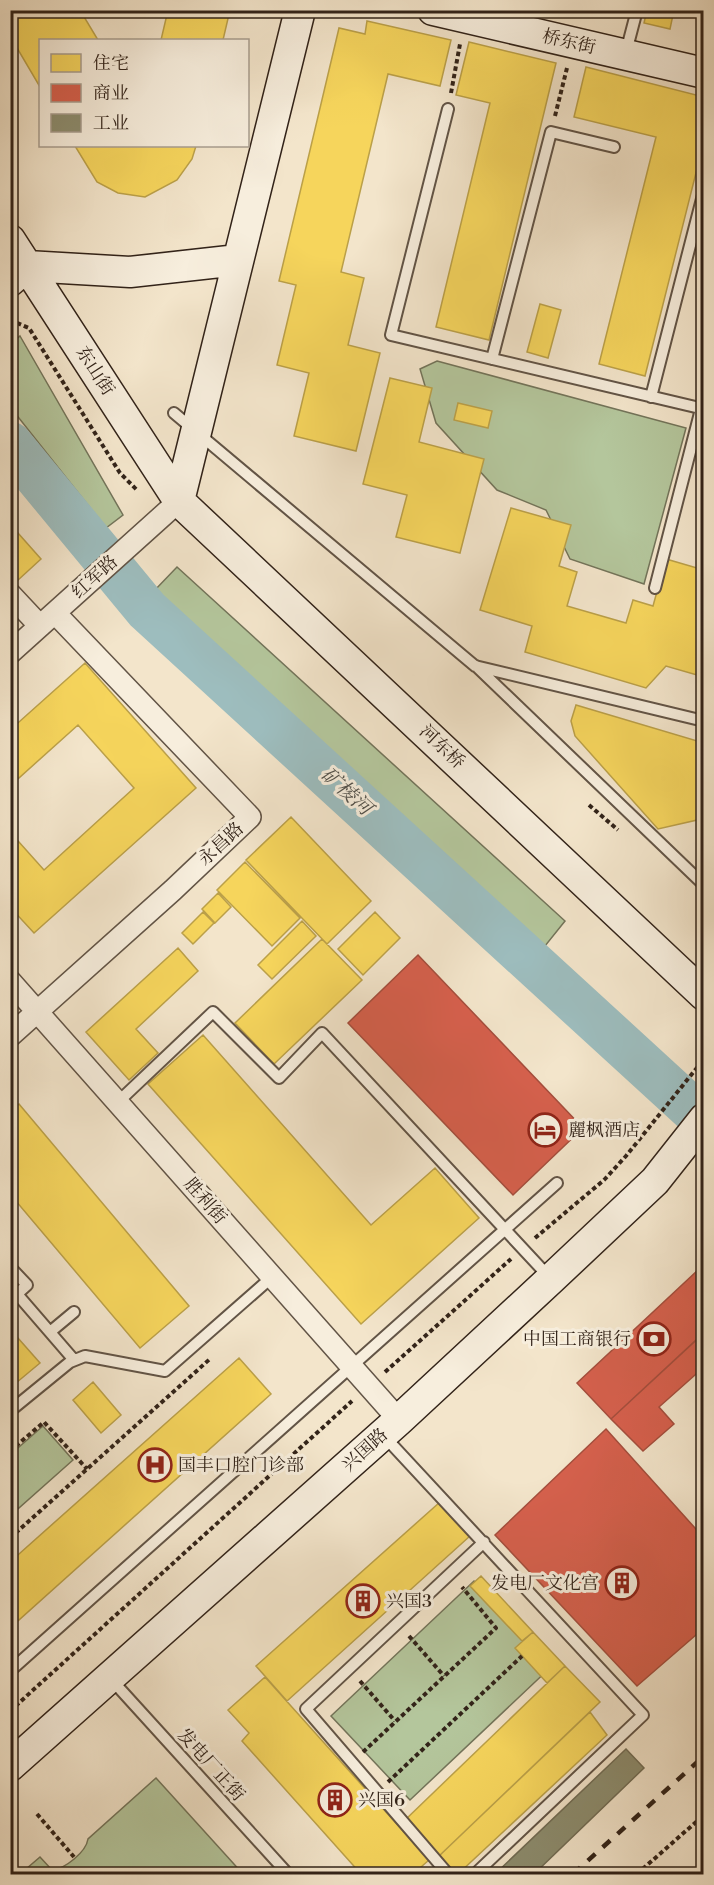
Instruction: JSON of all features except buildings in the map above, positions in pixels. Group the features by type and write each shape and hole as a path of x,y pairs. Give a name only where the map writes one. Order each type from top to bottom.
{"main road":[{"path":"168,511 185,422 238,260 300,10"},
{"name":"桥东街","path":"434,10 704,73"},
{"name":"东山街","path":"10,240 19,273 168,511"},
{"path":"19,273 130,272 238,260"},
{"name":"河东桥","path":"168,511 704,995"},
{"name":"兴国路","path":"10,1766 391,1427 551,1279 656,1180 704,1119"}],"street":[{"name":"红军路","path":"10,653 168,511"},
{"path":"10,594 46,621"},
{"name":"永昌路","path":"10,1036 173,890 250,817 46,621"},
{"name":"胜利街","path":"10,981 369,1386 391,1427"}],"lane":[{"path":"625,55 637,10"},
{"path":"448,109 391,335 702,409 655,588"},
{"path":"492,359 551,132 614,147"},
{"path":"651,397 704,191"},
{"path":"185,422 475,666 704,885"},
{"path":"475,666 704,721"},
{"path":"118,1102 213,1012 279,1078 322,1032 551,1279"},
{"path":"10,1671 557,1183"},
{"path":"10,1266 27,1285 12,1298 50,1332 74,1360"},
{"path":"10,1412 56,1372 84,1356 165,1371 272,1277"},
{"path":"50,1332 74,1312"},
{"path":"391,1427 484,1542 643,1716 475,1875"},
{"path":"448,1875 306,1709 484,1542"},
{"name":"发电厂正街","path":"110,1677 288,1875"}],"path":[{"path":"448,109 464,17"},
{"path":"551,132 573,43"},
{"path":"10,320 29,328 120,473 168,511"},
{"path":"10,1711 522,1248 597,1186 627,1156 704,1059"},
{"path":"10,1538 214,1355"},
{"path":"10,1451 44,1422 87,1469"},
{"path":"351,1762 496,1628 451,1574"},
{"path":"397,1623 444,1676"},
{"path":"377,1792 522,1656"},
{"path":"348,1669 395,1721"},
{"path":"38,1814 74,1857"},
{"path":"637,1875 704,1815"}],"green space":[{"path":"20,336 123,515 106,528 11,408 11,344"},
{"path":"437,361 686,428 644,584 570,559 546,510 497,490 436,423 420,369"},
{"path":"177,567 565,921 545,946 154,591"},
{"path":"43,1426 73,1460 11,1515 11,1454"},
{"path":"474,1581 553,1665 410,1800 331,1716"},
{"path":"156,1778 243,1874 31,1874 26,1869 40,1857 52,1870 69,1863 83,1849 88,1839"}],"waterway":[{"name":"矿棱河","path":"10,444 147,610 704,1120"}],"railway":[{"path":"573,1874 704,1756"}],"place":[{"name":"麗枫酒店","path":"545,1130"},
{"name":"中国工商银行","path":"654,1339"},
{"name":"国丰口腔门诊部","path":"155,1465"},
{"name":"发电厂文化宫","path":"622,1583"},
{"name":"兴国3","path":"363,1601"},
{"name":"兴国6","path":"335,1800"}]}
